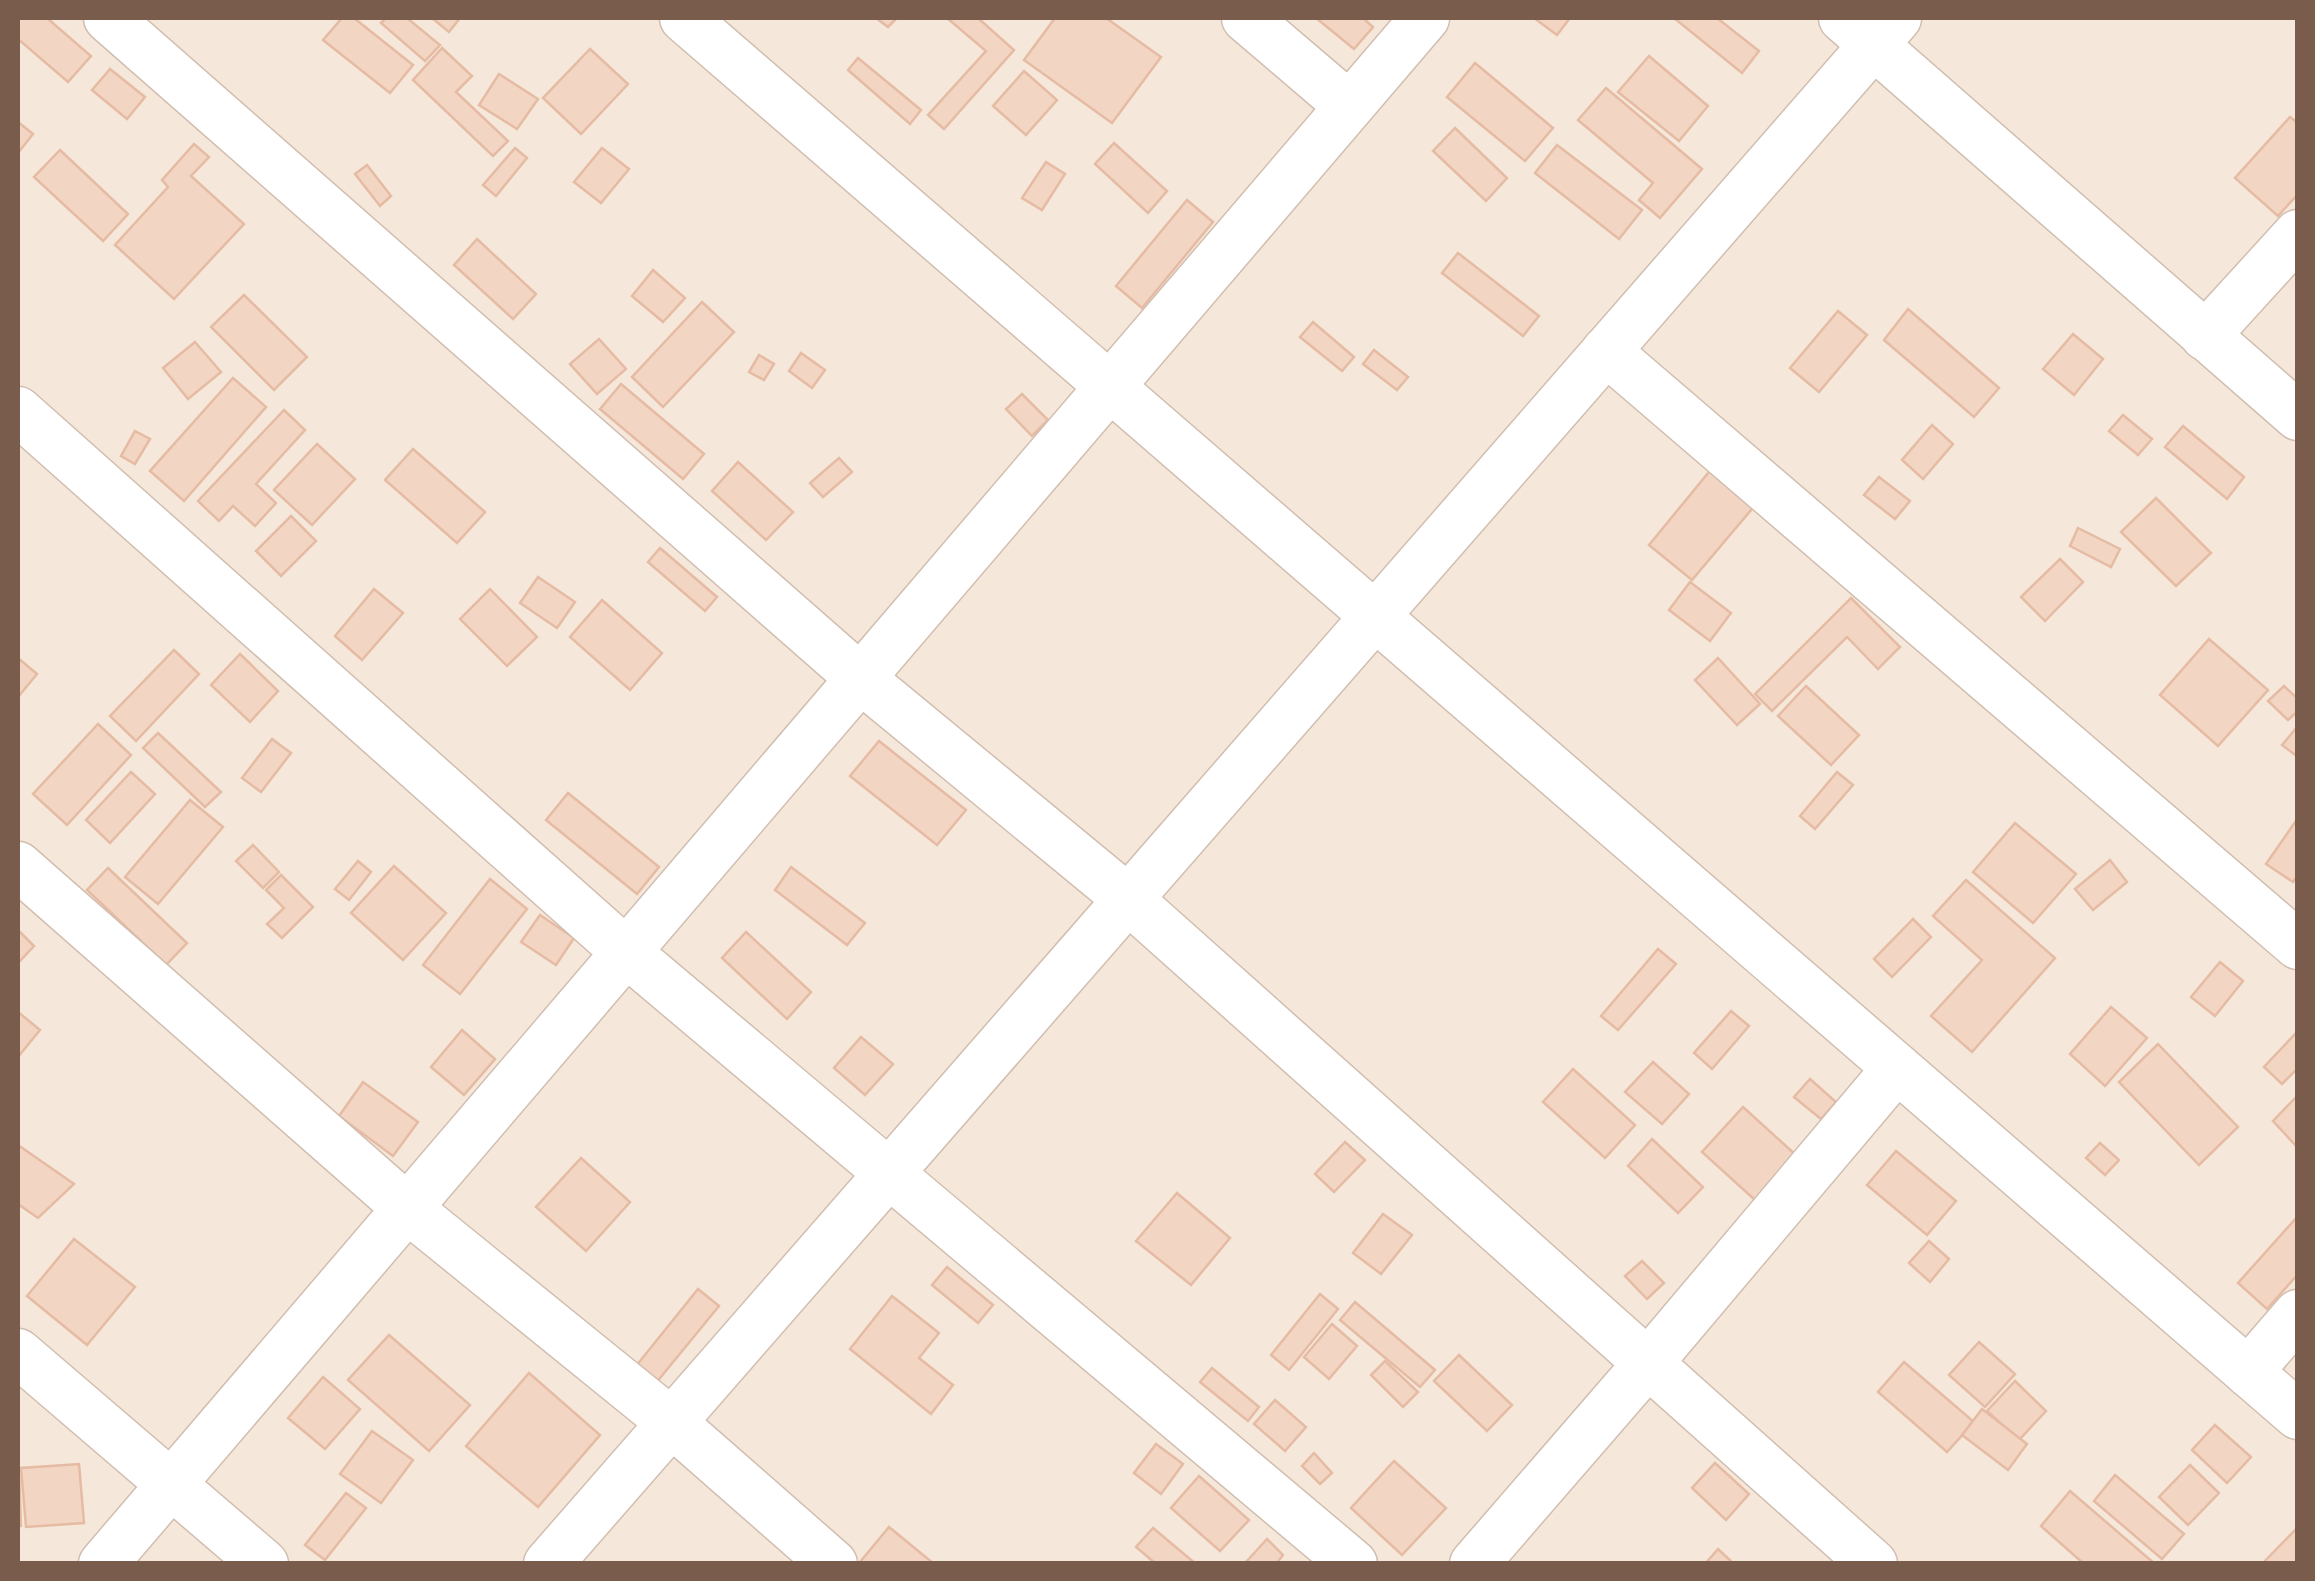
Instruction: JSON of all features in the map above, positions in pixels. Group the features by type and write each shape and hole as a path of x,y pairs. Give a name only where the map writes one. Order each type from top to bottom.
{"street":[{"path":"108,18 860,678 1128,899 1872,1564"},
{"path":"684,18 2298,1415"},
{"path":"1246,18 1349,106"},
{"path":"103,1564 1424,18"},
{"path":"548,1564 1606,350 1871,26 2204,336 2298,416"},
{"path":"2204,336 2298,234"},
{"path":"1606,350 2298,946"},
{"path":"18,411 626,952 1352,1564"},
{"path":"18,866 407,1208 671,1422 833,1564"},
{"path":"1474,1564 1897,1068"},
{"path":"2248,1372 2298,1314"},
{"path":"18,1353 264,1564"}],"shaded area":[{"path":"18,18 2297,18 2297,1563 18,1563"}],"building":[{"path":"18,18 47,18 91,56 68,82 18,39"},
{"path":"342,18 354,18 413,65 390,93 323,40"},
{"path":"386,18 407,18 440,45 425,61 381,23"},
{"path":"432,18 460,18 449,32"},
{"path":"876,18 897,18 888,27"},
{"path":"947,18 978,18 1014,50 944,129 928,115 986,51"},
{"path":"1055,18 1106,18 1161,57 1112,123 1024,60"},
{"path":"1316,18 1363,18 1373,27 1354,49"},
{"path":"1534,18 1570,18 1557,35"},
{"path":"1674,18 1717,18 1759,51 1742,73"},
{"path":"442,48 472,76 456,92 508,141 493,156 413,80"},
{"path":"590,49 628,84 581,134 543,98"},
{"path":"1649,56 1708,106 1679,141 1618,92"},
{"path":"858,58 921,110 910,124 848,70"},
{"path":"1475,63 1553,128 1525,161 1447,97"},
{"path":"110,69 145,97 127,119 92,90"},
{"path":"1024,71 1057,100 1026,135 993,106"},
{"path":"499,74 538,99 517,129 479,105"},
{"path":"1606,88 1702,169 1660,218 1639,200 1653,183 1578,120"},
{"path":"2290,117 2298,123 2298,194 2278,216 2235,178"},
{"path":"18,122 33,134 18,153"},
{"path":"1455,128 1507,178 1486,201 1433,151"},
{"path":"1114,143 1167,191 1148,213 1095,164"},
{"path":"194,144 209,157 191,176 244,224 174,299 115,245 168,187 162,180"},
{"path":"1557,145 1642,210 1619,239 1535,173"},
{"path":"515,148 527,158 496,196 483,185"},
{"path":"602,148 629,169 601,203 574,182"},
{"path":"60,150 128,214 103,241 34,177"},
{"path":"1046,162 1065,174 1042,210 1022,198"},
{"path":"367,165 391,196 380,206 355,174"},
{"path":"1187,200 1213,222 1142,308 1116,286"},
{"path":"477,239 536,294 513,319 454,265"},
{"path":"1458,253 1539,316 1523,336 1442,273"},
{"path":"653,270 685,298 663,322 632,296"},
{"path":"244,295 307,357 274,390 211,327"},
{"path":"702,302 734,332 663,407 632,377"},
{"path":"1908,309 1999,388 1974,417 1884,340"},
{"path":"1838,311 1867,335 1819,392 1790,368"},
{"path":"1313,322 1354,357 1342,371 1300,337"},
{"path":"2073,334 2103,359 2074,395 2043,369"},
{"path":"599,339 626,369 597,394 570,364"},
{"path":"195,342 221,372 188,399 163,368"},
{"path":"1374,350 1408,377 1397,390 1363,364"},
{"path":"801,353 825,370 812,388 789,371"},
{"path":"759,355 774,364 764,380 749,372"},
{"path":"233,378 266,407 184,501 150,471"},
{"path":"621,384 704,454 683,479 600,409"},
{"path":"1022,394 1048,420 1032,436 1006,409"},
{"path":"284,410 305,430 256,484 276,503 255,526 233,506 219,521 198,501"},
{"path":"2123,415 2152,439 2138,455 2109,431"},
{"path":"1932,425 1953,444 1923,479 1902,460"},
{"path":"2183,426 2244,477 2227,499 2165,447"},
{"path":"135,431 150,439 135,464 121,456"},
{"path":"317,444 355,479 312,525 274,490"},
{"path":"413,449 485,512 457,543 385,480"},
{"path":"839,458 852,472 823,497 810,483"},
{"path":"738,462 793,512 766,540 712,491"},
{"path":"1713,467 1757,503 1692,580 1649,545"},
{"path":"1879,477 1910,501 1895,519 1864,495"},
{"path":"2156,498 2211,553 2176,586 2121,532"},
{"path":"291,516 316,541 281,576 256,551"},
{"path":"2078,528 2120,549 2111,567 2070,546"},
{"path":"660,548 717,597 705,611 648,562"},
{"path":"2060,559 2083,582 2045,621 2021,597"},
{"path":"538,577 575,602 557,628 520,603"},
{"path":"1690,582 1731,613 1710,641 1669,610"},
{"path":"374,589 403,613 362,660 335,636"},
{"path":"490,589 537,637 507,666 460,619"},
{"path":"1851,598 1900,647 1878,669 1847,637 1772,711 1755,694"},
{"path":"602,600 662,653 630,690 570,637"},
{"path":"2209,639 2268,690 2218,746 2160,695"},
{"path":"174,650 199,674 136,741 110,716"},
{"path":"240,654 278,691 250,722 211,685"},
{"path":"18,658 37,674 18,697"},
{"path":"1718,658 1760,704 1737,725 1695,680"},
{"path":"1806,686 1859,735 1831,765 1778,716"},
{"path":"2284,686 2298,699 2298,711 2288,720 2268,701"},
{"path":"98,724 131,755 67,825 33,794"},
{"path":"2298,726 2298,757 2282,745"},
{"path":"158,733 221,792 205,807 143,748"},
{"path":"272,739 291,753 261,792 242,778"},
{"path":"879,741 966,810 937,845 850,776"},
{"path":"131,772 155,794 110,843 86,820"},
{"path":"1837,772 1853,785 1815,829 1800,816"},
{"path":"568,793 659,867 637,894 546,820"},
{"path":"190,800 223,827 158,904 125,877"},
{"path":"2298,818 2298,875 2293,882 2266,864"},
{"path":"2015,823 2076,874 2033,923 1973,872"},
{"path":"253,845 279,872 263,888 236,861"},
{"path":"2110,860 2127,882 2093,910 2075,889"},
{"path":"358,861 371,872 349,900 335,889"},
{"path":"394,866 446,913 403,960 351,913"},
{"path":"791,867 865,923 847,945 775,890"},
{"path":"108,868 187,943 166,965 87,890"},
{"path":"281,875 313,907 282,938 267,924 284,908 266,890"},
{"path":"490,879 527,909 460,994 423,965"},
{"path":"1966,880 2055,958 1972,1052 1931,1016 1982,960 1933,916"},
{"path":"540,915 574,938 556,965 521,942"},
{"path":"1913,919 1931,937 1892,977 1874,959"},
{"path":"18,930 34,946 18,963"},
{"path":"746,932 811,992 787,1019 722,958"},
{"path":"1658,949 1676,964 1618,1030 1601,1016"},
{"path":"2220,962 2243,981 2215,1016 2191,997"},
{"path":"2111,1007 2147,1038 2105,1086 2070,1054"},
{"path":"1731,1011 1749,1026 1712,1069 1694,1053"},
{"path":"18,1012 40,1030 18,1057"},
{"path":"462,1030 495,1059 464,1095 431,1067"},
{"path":"2296,1033 2298,1068 2282,1084 2264,1067"},
{"path":"861,1037 893,1064 865,1095 834,1068"},
{"path":"2158,1044 2238,1127 2199,1165 2119,1082"},
{"path":"1653,1062 1689,1094 1662,1124 1625,1092"},
{"path":"1573,1069 1635,1125 1605,1158 1543,1102"},
{"path":"1810,1079 1836,1102 1821,1119 1794,1097"},
{"path":"363,1082 418,1122 393,1156 339,1116"},
{"path":"2298,1095 2298,1148 2273,1121"},
{"path":"1743,1107 1797,1156 1756,1201 1702,1152"},
{"path":"1652,1139 1703,1187 1678,1213 1628,1166"},
{"path":"1345,1142 1365,1160 1334,1192 1315,1174"},
{"path":"2100,1143 2119,1160 2105,1175 2086,1158"},
{"path":"18,1145 74,1184 38,1218 18,1204"},
{"path":"1896,1151 1956,1201 1927,1235 1867,1185"},
{"path":"581,1158 630,1202 586,1251 536,1207"},
{"path":"1177,1193 1230,1238 1191,1285 1136,1241"},
{"path":"1383,1214 1412,1235 1381,1274 1353,1253"},
{"path":"2298,1216 2298,1274 2267,1309 2238,1283"},
{"path":"74,1239 135,1287 87,1345 27,1296"},
{"path":"1929,1241 1949,1259 1930,1282 1909,1263"},
{"path":"1642,1261 1664,1283 1647,1299 1625,1276"},
{"path":"947,1267 993,1305 978,1323 932,1285"},
{"path":"698,1289 719,1306 656,1383 636,1366"},
{"path":"1320,1294 1338,1309 1289,1370 1271,1355"},
{"path":"892,1296 939,1333 919,1358 953,1385 931,1414 850,1349"},
{"path":"1355,1302 1435,1370 1420,1387 1340,1320"},
{"path":"1332,1324 1357,1346 1329,1379 1304,1357"},
{"path":"389,1335 470,1405 429,1451 348,1380"},
{"path":"1979,1342 2015,1374 1985,1407 1949,1375"},
{"path":"1459,1355 1512,1405 1487,1431 1434,1381"},
{"path":"1385,1361 1418,1392 1403,1407 1371,1375"},
{"path":"1904,1362 1974,1422 1947,1452 1878,1392"},
{"path":"1212,1368 1259,1407 1248,1421 1200,1382"},
{"path":"529,1373 600,1435 538,1507 466,1446"},
{"path":"323,1377 360,1409 325,1449 288,1418"},
{"path":"2015,1381 2046,1411 2019,1440 1987,1411"},
{"path":"1275,1400 1306,1427 1285,1451 1254,1424"},
{"path":"1982,1409 2027,1444 2008,1470 1962,1435"},
{"path":"2215,1425 2251,1457 2227,1483 2192,1450"},
{"path":"372,1431 413,1460 381,1503 340,1474"},
{"path":"1156,1444 1183,1464 1161,1494 1134,1473"},
{"path":"1314,1453 1332,1473 1320,1484 1302,1466"},
{"path":"1394,1461 1446,1508 1402,1555 1351,1508"},
{"path":"1715,1463 1749,1494 1726,1520 1692,1488"},
{"path":"79,1464 84,1523 26,1527 21,1468"},
{"path":"2190,1465 2219,1493 2188,1525 2159,1497"},
{"path":"19,1471 21,1526 18,1526"},
{"path":"2115,1475 2184,1534 2162,1559 2094,1501"},
{"path":"1199,1476 1249,1520 1220,1551 1171,1508"},
{"path":"2070,1491 2155,1564 2084,1564 2041,1526"},
{"path":"346,1493 366,1508 325,1560 305,1545"},
{"path":"889,1527 934,1564 860,1562"},
{"path":"2298,1527 2298,1564 2262,1564"},
{"path":"1153,1528 1196,1564 1156,1564 1136,1547"},
{"path":"1267,1539 1283,1555 1276,1564 1250,1564 1247,1561"},
{"path":"1718,1549 1734,1564 1705,1564"}]}
